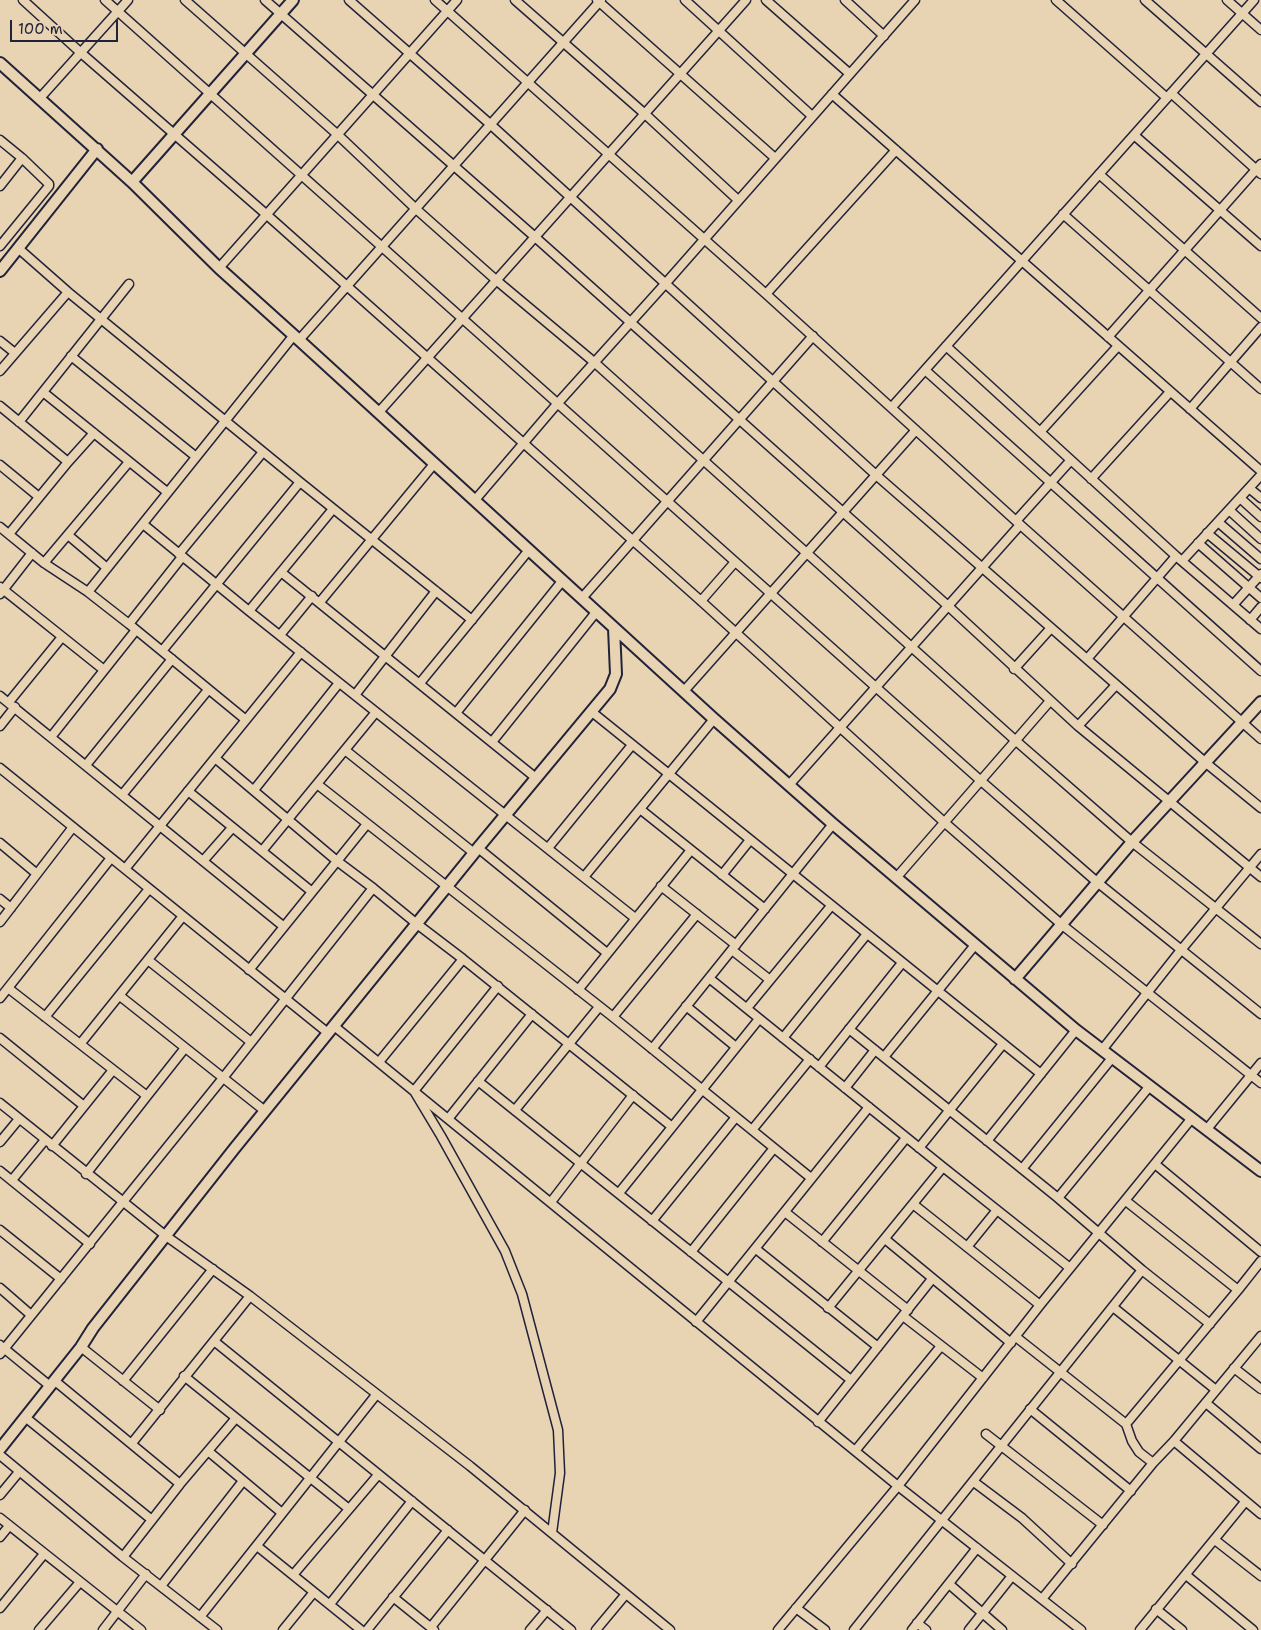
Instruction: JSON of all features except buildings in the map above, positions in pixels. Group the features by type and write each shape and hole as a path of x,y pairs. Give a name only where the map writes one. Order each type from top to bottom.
{"street":[{"path":"23,0 701,601 944,822 1061,924 1261,1083"},
{"path":"105,0 980,780 1098,882 1261,1014"},
{"path":"40,98 128,0"},
{"path":"185,0 338,135 416,209 496,280 594,362 1015,740 1132,842 1261,944"},
{"path":"265,0 535,237 843,512 1078,726 1261,877"},
{"path":"132,182 293,0"},
{"path":"349,0 571,197 876,475 1206,763 1261,808"},
{"path":"435,0 813,336 1018,523 1261,740"},
{"path":"219,268 457,0"},
{"path":"515,0 738,200"},
{"path":"685,0 812,116"},
{"path":"379,412 746,0"},
{"path":"766,0 850,74"},
{"path":"845,0 884,36"},
{"path":"475,500 557,404 915,0"},
{"path":"1056,0 1259,169 1220,210 1108,337"},
{"path":"1145,0 1261,102"},
{"path":"1227,0 1261,30"},
{"path":"892,407 1254,0"},
{"path":"88,592 225,420 297,337 347,287 564,43 599,1 774,158"},
{"path":"0,63 97,149 219,268 788,785 1076,1030 1261,1171"},
{"path":"832,94 1261,473 1198,543 1158,579 1087,659"},
{"path":"1134,135 1261,246"},
{"path":"0,140 49,184 0,246"},
{"path":"0,271 97,149"},
{"path":"766,294 896,150"},
{"path":"0,186 22,158"},
{"path":"1099,174 1261,318"},
{"path":"1063,214 1261,389"},
{"path":"18,248 68,292 263,452 472,620"},
{"path":"19,422 129,284"},
{"path":"0,371 68,292"},
{"path":"1190,409 1261,327"},
{"path":"582,598 813,336"},
{"path":"0,341 15,353"},
{"path":"946,346 1179,559 1261,629"},
{"path":"1040,432 1118,346"},
{"path":"71,356 195,456"},
{"path":"925,370 1261,671"},
{"path":"43,392 167,492"},
{"path":"1091,479 1170,392"},
{"path":"0,406 68,462"},
{"path":"684,691 916,430"},
{"path":"9,534 94,433"},
{"path":"129,624 180,555 263,452"},
{"path":"788,785 982,567 1071,460"},
{"path":"44,563 129,462"},
{"path":"320,602 434,464"},
{"path":"0,466 39,497"},
{"path":"162,651 300,482"},
{"path":"1249,488 1261,498"},
{"path":"1240,498 1261,517"},
{"path":"249,611 333,509"},
{"path":"1229,510 1261,538"},
{"path":"1230,531 1240,520"},
{"path":"1218,522 1261,559"},
{"path":"143,524 215,584 635,918"},
{"path":"0,527 44,563 88,592 129,624 246,720"},
{"path":"1207,533 1260,576 1233,605"},
{"path":"68,535 107,568"},
{"path":"1198,543 1261,598"},
{"path":"420,683 529,550"},
{"path":"32,553 1,590 104,670"},
{"path":"701,601 735,562"},
{"path":"281,572 536,778"},
{"path":"456,713 563,580"},
{"path":"355,695 436,591"},
{"path":"280,636 312,596"},
{"path":"1250,620 1261,607"},
{"path":"492,742 596,611"},
{"path":"0,1450 81,1347 93,1328 265,1111 614,683 616,674 614,628"},
{"path":"1014,669 1052,628"},
{"path":"52,737 136,630"},
{"path":"0,726 12,704 62,637"},
{"path":"125,869 301,652"},
{"path":"86,765 172,660"},
{"path":"254,790 339,683"},
{"path":"1078,726 1116,685"},
{"path":"122,795 208,690"},
{"path":"0,696 284,926"},
{"path":"896,878 1050,701"},
{"path":"1015,979 1132,842 1261,702"},
{"path":"262,851 376,712"},
{"path":"592,712 1041,1074"},
{"path":"584,877 714,719"},
{"path":"548,848 632,745"},
{"path":"345,750 607,953"},
{"path":"215,758 287,820 417,924 463,958 671,1126"},
{"path":"0,768 285,999 379,1062 818,1422 1081,1630"},
{"path":"317,784 613,1017 811,1178"},
{"path":"188,791 312,891"},
{"path":"640,809 765,909"},
{"path":"249,970 367,824"},
{"path":"652,1049 833,824"},
{"path":"0,922 74,827"},
{"path":"203,861 232,828"},
{"path":"722,874 750,840"},
{"path":"0,843 37,874"},
{"path":"578,990 691,850"},
{"path":"1102,1050 1181,950 1261,854"},
{"path":"0,998 111,858"},
{"path":"661,886 697,914 770,980"},
{"path":"180,1484 132,1444 52,1383 1,1349 90,1244 373,888"},
{"path":"46,1017 149,889"},
{"path":"0,899 11,908"},
{"path":"747,1008 831,906"},
{"path":"613,1017 697,914"},
{"path":"81,1043 183,916"},
{"path":"783,1038 867,934"},
{"path":"884,1057 975,945"},
{"path":"379,1062 463,958"},
{"path":"148,960 251,1042"},
{"path":"819,1066 902,963"},
{"path":"709,978 1070,1268"},
{"path":"414,1091 498,986"},
{"path":"8,988 147,1096"},
{"path":"120,996 265,1111"},
{"path":"515,1110 599,1006"},
{"path":"686,1006 736,1046"},
{"path":"448,1119 532,1014"},
{"path":"618,1193 759,1019"},
{"path":"849,1030 1058,1198 1142,1270 1210,1324"},
{"path":"987,1141 1076,1030"},
{"path":"0,1038 84,1106"},
{"path":"919,1148 1003,1044"},
{"path":"86,1174 186,1048"},
{"path":"845,1088 875,1050"},
{"path":"1022,1169 1112,1058"},
{"path":"752,1130 810,1059"},
{"path":"1207,1129 1261,1063"},
{"path":"52,1146 113,1070"},
{"path":"478,1081 728,1283 852,1380"},
{"path":"1058,1198 1149,1086"},
{"path":"414,1091 500,1243 522,1294 558,1430 560,1473 552,1533"},
{"path":"551,1202 633,1095"},
{"path":"0,1103 86,1174 166,1236 250,1296 525,1510 670,1630"},
{"path":"696,1322 869,1107"},
{"path":"652,1221 736,1117"},
{"path":"778,1630 898,1486 1040,1305 1192,1118"},
{"path":"0,1142 19,1119"},
{"path":"822,1242 906,1138"},
{"path":"12,1180 45,1140"},
{"path":"691,1252 774,1148"},
{"path":"1155,1164 1261,1252"},
{"path":"828,1308 943,1167"},
{"path":"0,1171 90,1244"},
{"path":"1126,1201 1238,1290"},
{"path":"913,1204 1040,1305"},
{"path":"967,1247 997,1210"},
{"path":"785,1212 858,1271 941,1346 983,1378"},
{"path":"0,1230 61,1279"},
{"path":"885,1239 932,1279 1014,1340 1060,1371 1126,1424 1132,1441 1139,1452 1153,1463"},
{"path":"756,1249 878,1347"},
{"path":"1126,1424 1261,1261"},
{"path":"124,1381 213,1269"},
{"path":"854,1630 1142,1270"},
{"path":"818,1422 932,1279"},
{"path":"0,1288 31,1315"},
{"path":"132,1444 160,1410 184,1376 250,1296"},
{"path":"1113,1307 1216,1390"},
{"path":"1042,1600 1153,1463 1174,1441 1261,1336"},
{"path":"214,1341 571,1630"},
{"path":"855,1451 941,1346"},
{"path":"81,1347 160,1410"},
{"path":"1234,1368 1261,1389"},
{"path":"184,1376 349,1510"},
{"path":"200,1617 309,1477 376,1395"},
{"path":"1206,1403 1261,1449"},
{"path":"1030,1409 1131,1491"},
{"path":"25,1418 152,1520"},
{"path":"123,1556 180,1484 236,1418"},
{"path":"986,1434 1103,1526"},
{"path":"1174,1441 1261,1514"},
{"path":"208,1451 282,1513"},
{"path":"0,1455 217,1630"},
{"path":"0,1495 19,1472"},
{"path":"293,1575 378,1475"},
{"path":"161,1586 243,1481"},
{"path":"974,1482 1022,1518 1072,1564"},
{"path":"330,1604 412,1501"},
{"path":"1140,1630 1245,1502"},
{"path":"393,1597 432,1629 525,1510"},
{"path":"0,1518 141,1630"},
{"path":"0,1537 9,1526"},
{"path":"367,1630 448,1530"},
{"path":"1215,1540 1261,1576"},
{"path":"257,1546 361,1630"},
{"path":"912,1630 977,1548"},
{"path":"0,1608 44,1554"},
{"path":"103,1630 146,1574"},
{"path":"1186,1574 1253,1630"},
{"path":"968,1630 1012,1576"},
{"path":"40,1630 80,1582"},
{"path":"950,1584 1002,1630"},
{"path":"283,1630 314,1592"},
{"path":"596,1630 626,1594"},
{"path":"796,1608 825,1630"},
{"path":"1156,1609 1182,1630"},
{"path":"530,1630 547,1610"},
{"path":"655,1630 661,1622"},
{"path":"917,1623 926,1630"}]}
